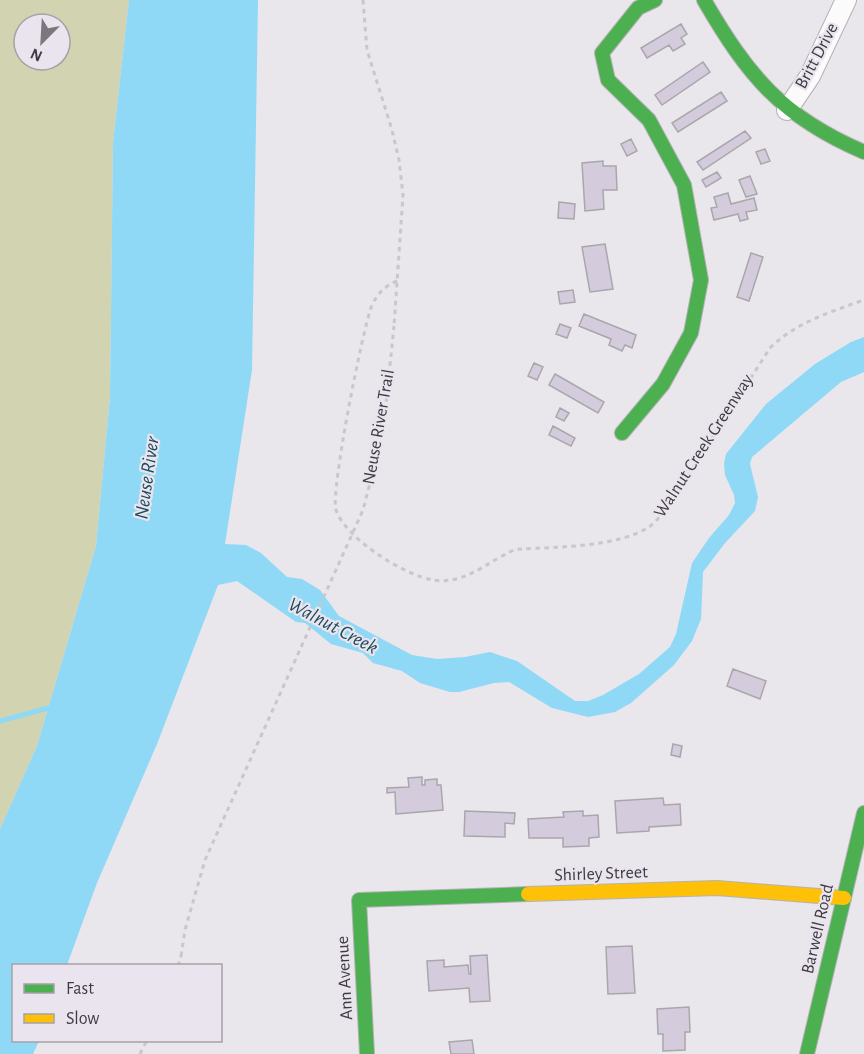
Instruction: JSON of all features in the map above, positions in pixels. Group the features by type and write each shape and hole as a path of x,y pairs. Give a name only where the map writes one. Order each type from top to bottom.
{"street":[{"path":"622,433 663,384 691,333 701,280 684,184 649,120 608,80 602,54 638,8 655,0"},
{"path":"704,0 738,55 770,95 787,110 829,138 864,152"},
{"name":"Britt Drive","path":"787,110 810,76 846,0"},
{"name":"Barwell Road","path":"807,1054 864,813"},
{"name":"Shirley Street","path":"359,900 717,888 844,898"},
{"name":"Ann Avenue","path":"359,900 367,1054"}],"path":[{"name":"Neuse River Trail","path":"179,964 185,930 205,860 363,510 379,448 394,327 403,195 399,160 392,130 367,50 363,0"},
{"name":"Walnut Creek Greenway","path":"397,281 387,285 380,292 367,320 339,470 335,508 340,519 375,553 417,576 446,581 470,574 515,549 569,546 627,538 652,525 668,507 770,348 783,336 801,325 864,300"}],"green space":[{"path":"0,0 129,0 113,142 110,397 96,546 37,746 0,829"}],"water":[{"path":"129,0 258,0 252,370 225,544 246,545 261,553 287,577 302,579 320,590 339,616 412,655 437,659 490,652 517,661 575,701 588,701 603,695 639,674 670,647 676,634 692,563 729,515 735,503 725,475 726,454 766,404 815,364 851,342 864,337 864,372 841,382 752,457 750,464 758,497 755,511 725,543 703,572 701,619 692,641 674,665 631,703 615,712 588,717 552,708 509,682 494,683 459,692 450,692 420,683 402,671 373,663 363,653 331,644 305,623 296,622 237,581 218,585 157,744 97,883 67,964 12,964 12,1042 39,1042 33,1054 0,1054 0,829 37,746 96,546 110,397 113,142"}],"building":[{"path":"681,24 687,34 681,38 685,44 673,51 669,45 647,58 641,48"},
{"path":"703,62 710,72 662,105 655,95"},
{"path":"721,92 727,101 678,132 672,123"},
{"path":"745,131 751,138 703,170 697,162"},
{"path":"631,139 637,151 627,156 621,144"},
{"path":"765,149 770,161 761,164 756,152"},
{"path":"603,161 603,166 616,166 617,190 603,190 604,209 585,211 582,163"},
{"path":"717,172 721,178 706,187 702,180"},
{"path":"750,176 757,194 746,197 739,180"},
{"path":"728,193 731,204 754,198 757,210 746,212 748,219 740,221 738,214 714,220 711,208 717,207 714,197"},
{"path":"559,202 575,204 574,219 558,218"},
{"path":"605,244 613,289 590,292 582,247"},
{"path":"751,253 763,257 749,301 737,297"},
{"path":"573,290 575,302 560,304 558,292"},
{"path":"584,314 636,335 632,348 625,345 622,351 609,345 611,339 579,326"},
{"path":"560,324 571,328 567,338 556,334"},
{"path":"534,363 543,367 537,380 528,376"},
{"path":"555,374 604,402 598,413 549,385"},
{"path":"560,408 569,413 564,421 556,417"},
{"path":"553,426 575,438 571,446 549,435"},
{"path":"733,669 766,681 760,699 727,686"},
{"path":"673,744 682,746 680,757 671,755"},
{"path":"422,777 422,785 425,785 425,780 437,779 437,785 441,785 443,810 396,814 395,792 387,793 387,788 409,787 408,778"},
{"path":"663,798 664,805 680,804 681,825 649,827 649,831 617,833 615,801"},
{"path":"465,811 515,813 514,824 505,823 505,837 464,836"},
{"path":"583,811 583,816 598,815 599,837 589,838 589,846 563,847 563,838 529,838 528,819 564,817 563,812"},
{"path":"632,946 635,993 608,994 606,947"},
{"path":"487,955 490,1001 470,1002 469,988 429,991 427,961 444,960 444,967 468,965 469,974 471,974 470,956"},
{"path":"689,1007 690,1032 685,1032 685,1050 663,1051 663,1034 658,1034 657,1009"},
{"path":"472,1040 474,1054 451,1054 449,1042"}],"waterway":[{"path":"0,721 55,708"}],"traffic: fast":[{"path":"622,433 663,384 691,333 701,280 684,185 649,120 608,80 602,53 638,8 655,0"},
{"path":"704,0 736,51 770,91 789,109 811,124 835,139 864,152"},
{"path":"807,1054 864,813"},
{"path":"367,1054 359,900 528,894"}],"traffic: slow":[{"path":"528,894 717,888 844,898"}],"water label":[{"name":"Neuse River","path":"147,478"},
{"name":"Walnut Creek","path":"333,626"}]}
